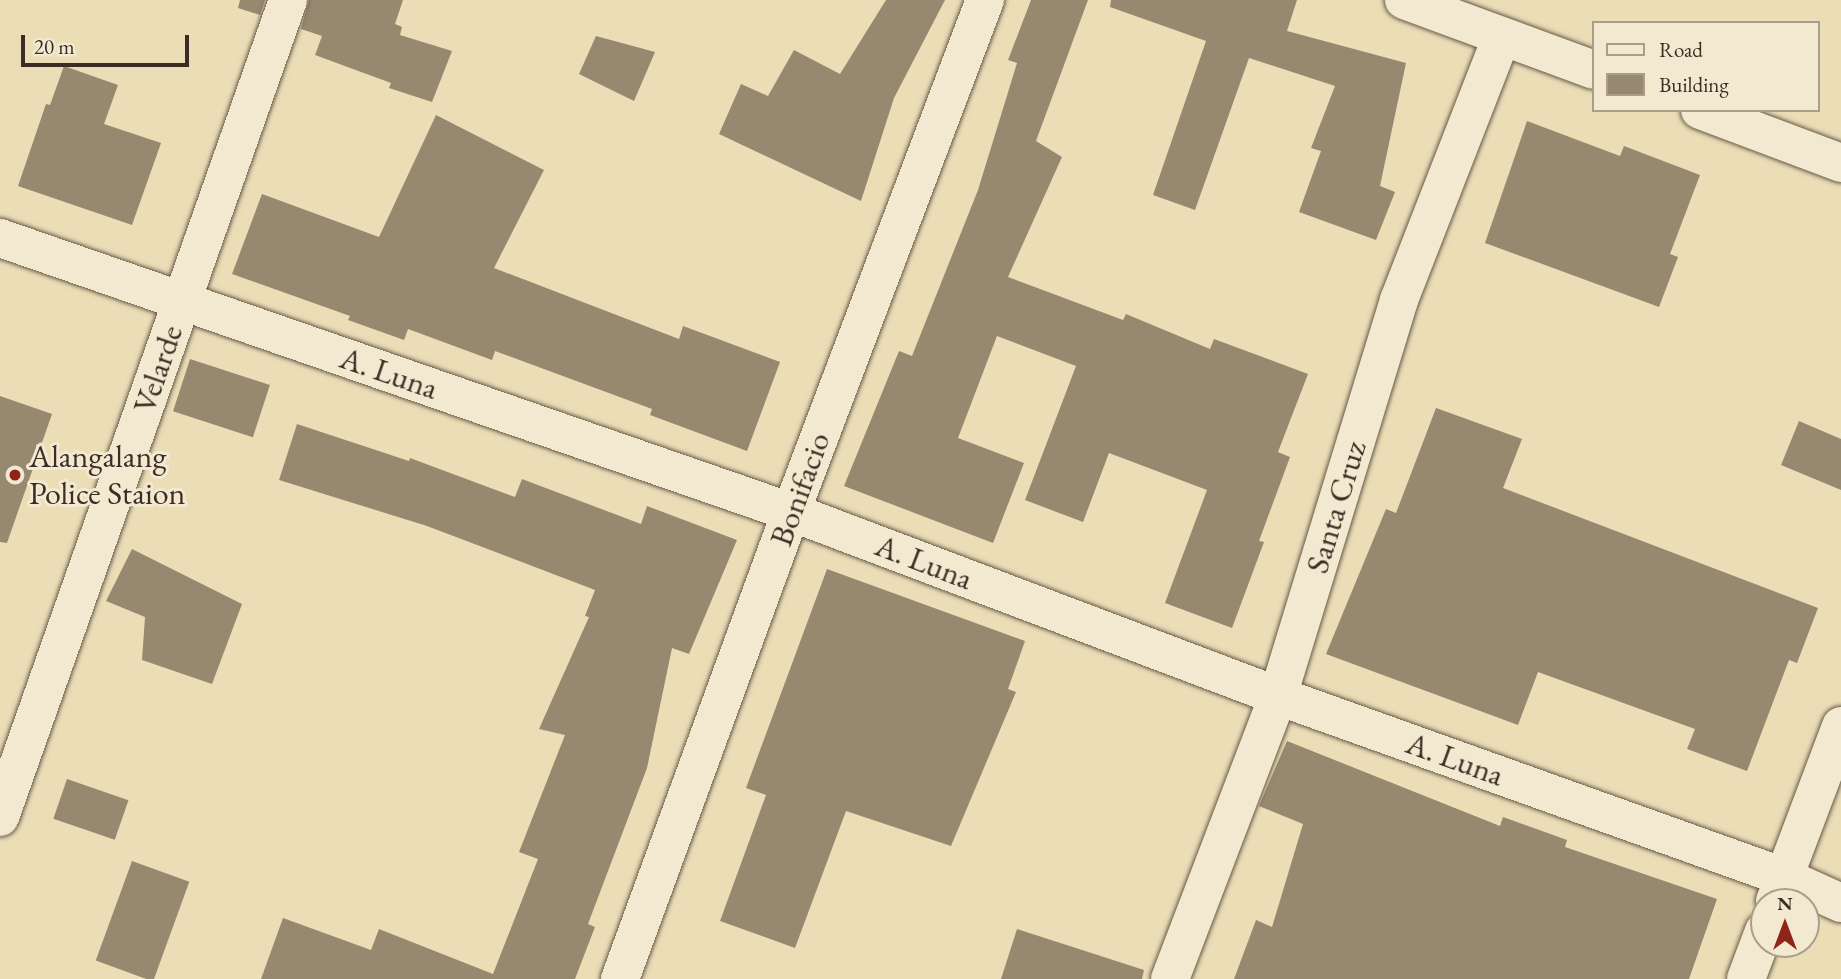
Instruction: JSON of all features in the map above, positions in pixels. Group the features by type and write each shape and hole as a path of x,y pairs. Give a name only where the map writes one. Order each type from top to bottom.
{"street":[{"name":"Velarde","path":"0,817 288,0"},
{"name":"Bonifacio","path":"620,979 791,512 985,0"},
{"path":"1404,0 1592,69"},
{"name":"Santa Cruz","path":"1170,979 1278,696 1399,300 1502,36"},
{"path":"1705,112 1841,163"},
{"name":"A. Luna","path":"0,238 791,512 1776,888"},
{"path":"1779,888 1841,726"},
{"name":"A. Luna","path":"1820,898 1841,903"},
{"path":"1746,979 1754,958"}],"building":[{"path":"240,0 265,0 260,15 238,8"},
{"path":"309,0 403,0 395,24 402,27 400,35 452,51 432,102 389,88 391,83 315,55 322,36 301,29"},
{"path":"886,0 945,0 894,98 861,201 719,134 741,84 768,96 794,50 840,74"},
{"path":"1031,0 1088,0 1036,141 1062,157 1008,277 1123,320 1126,314 1210,349 1214,339 1308,374 1278,452 1290,457 1259,541 1264,542 1232,628 1165,603 1207,490 1109,453 1083,522 1025,500 1076,366 997,336 958,438 1024,463 993,543 844,486 899,351 912,356 978,190 1017,63 1008,60"},
{"path":"1111,0 1297,0 1287,31 1406,63 1380,186 1395,192 1376,240 1299,212 1321,151 1311,148 1335,86 1249,58 1195,210 1153,195 1206,41 1110,7"},
{"path":"596,36 655,52 634,101 579,74"},
{"path":"64,66 118,85 104,124 161,143 132,225 18,186 46,104 50,105"},
{"path":"436,115 544,170 494,268 679,339 683,326 780,362 747,451 650,415 652,409 495,351 492,360 408,329 404,340 348,320 350,316 232,274 262,194 379,237"},
{"path":"1527,121 1620,156 1624,146 1700,175 1670,254 1678,257 1659,307 1485,243"},
{"path":"190,359 270,385 253,437 173,411"},
{"name":"Alangalang Police Staion","path":"0,396 52,414 7,543 0,542"},
{"path":"1436,408 1522,439 1503,488 1818,608 1797,663 1789,660 1747,771 1687,749 1695,729 1538,672 1518,725 1326,654 1386,509 1396,513"},
{"path":"1799,421 1841,439 1841,490 1781,465"},
{"path":"297,424 409,461 410,458 515,497 522,479 641,524 647,506 737,540 689,654 672,648 647,768 588,924 595,927 575,979 261,979 283,918 371,950 379,929 493,974 538,859 519,852 565,735 539,729 589,617 585,616 595,590 427,526 279,480"},
{"path":"132,549 242,604 212,684 142,660 145,617 106,601"},
{"path":"827,569 1025,641 1008,689 1016,692 951,846 846,811 795,948 720,921 766,795 746,788"},
{"path":"1287,741 1500,826 1503,817 1567,840 1565,847 1717,899 1689,979 1234,979 1256,920 1272,927 1303,824 1259,806"},
{"path":"67,779 128,800 115,840 53,819"},
{"path":"132,861 189,882 154,979 146,979 96,961"},
{"path":"1017,929 1144,970 1142,979 1001,979"}],"place":[{"name":"Alangalang Police Staion","path":"15,475"}]}
